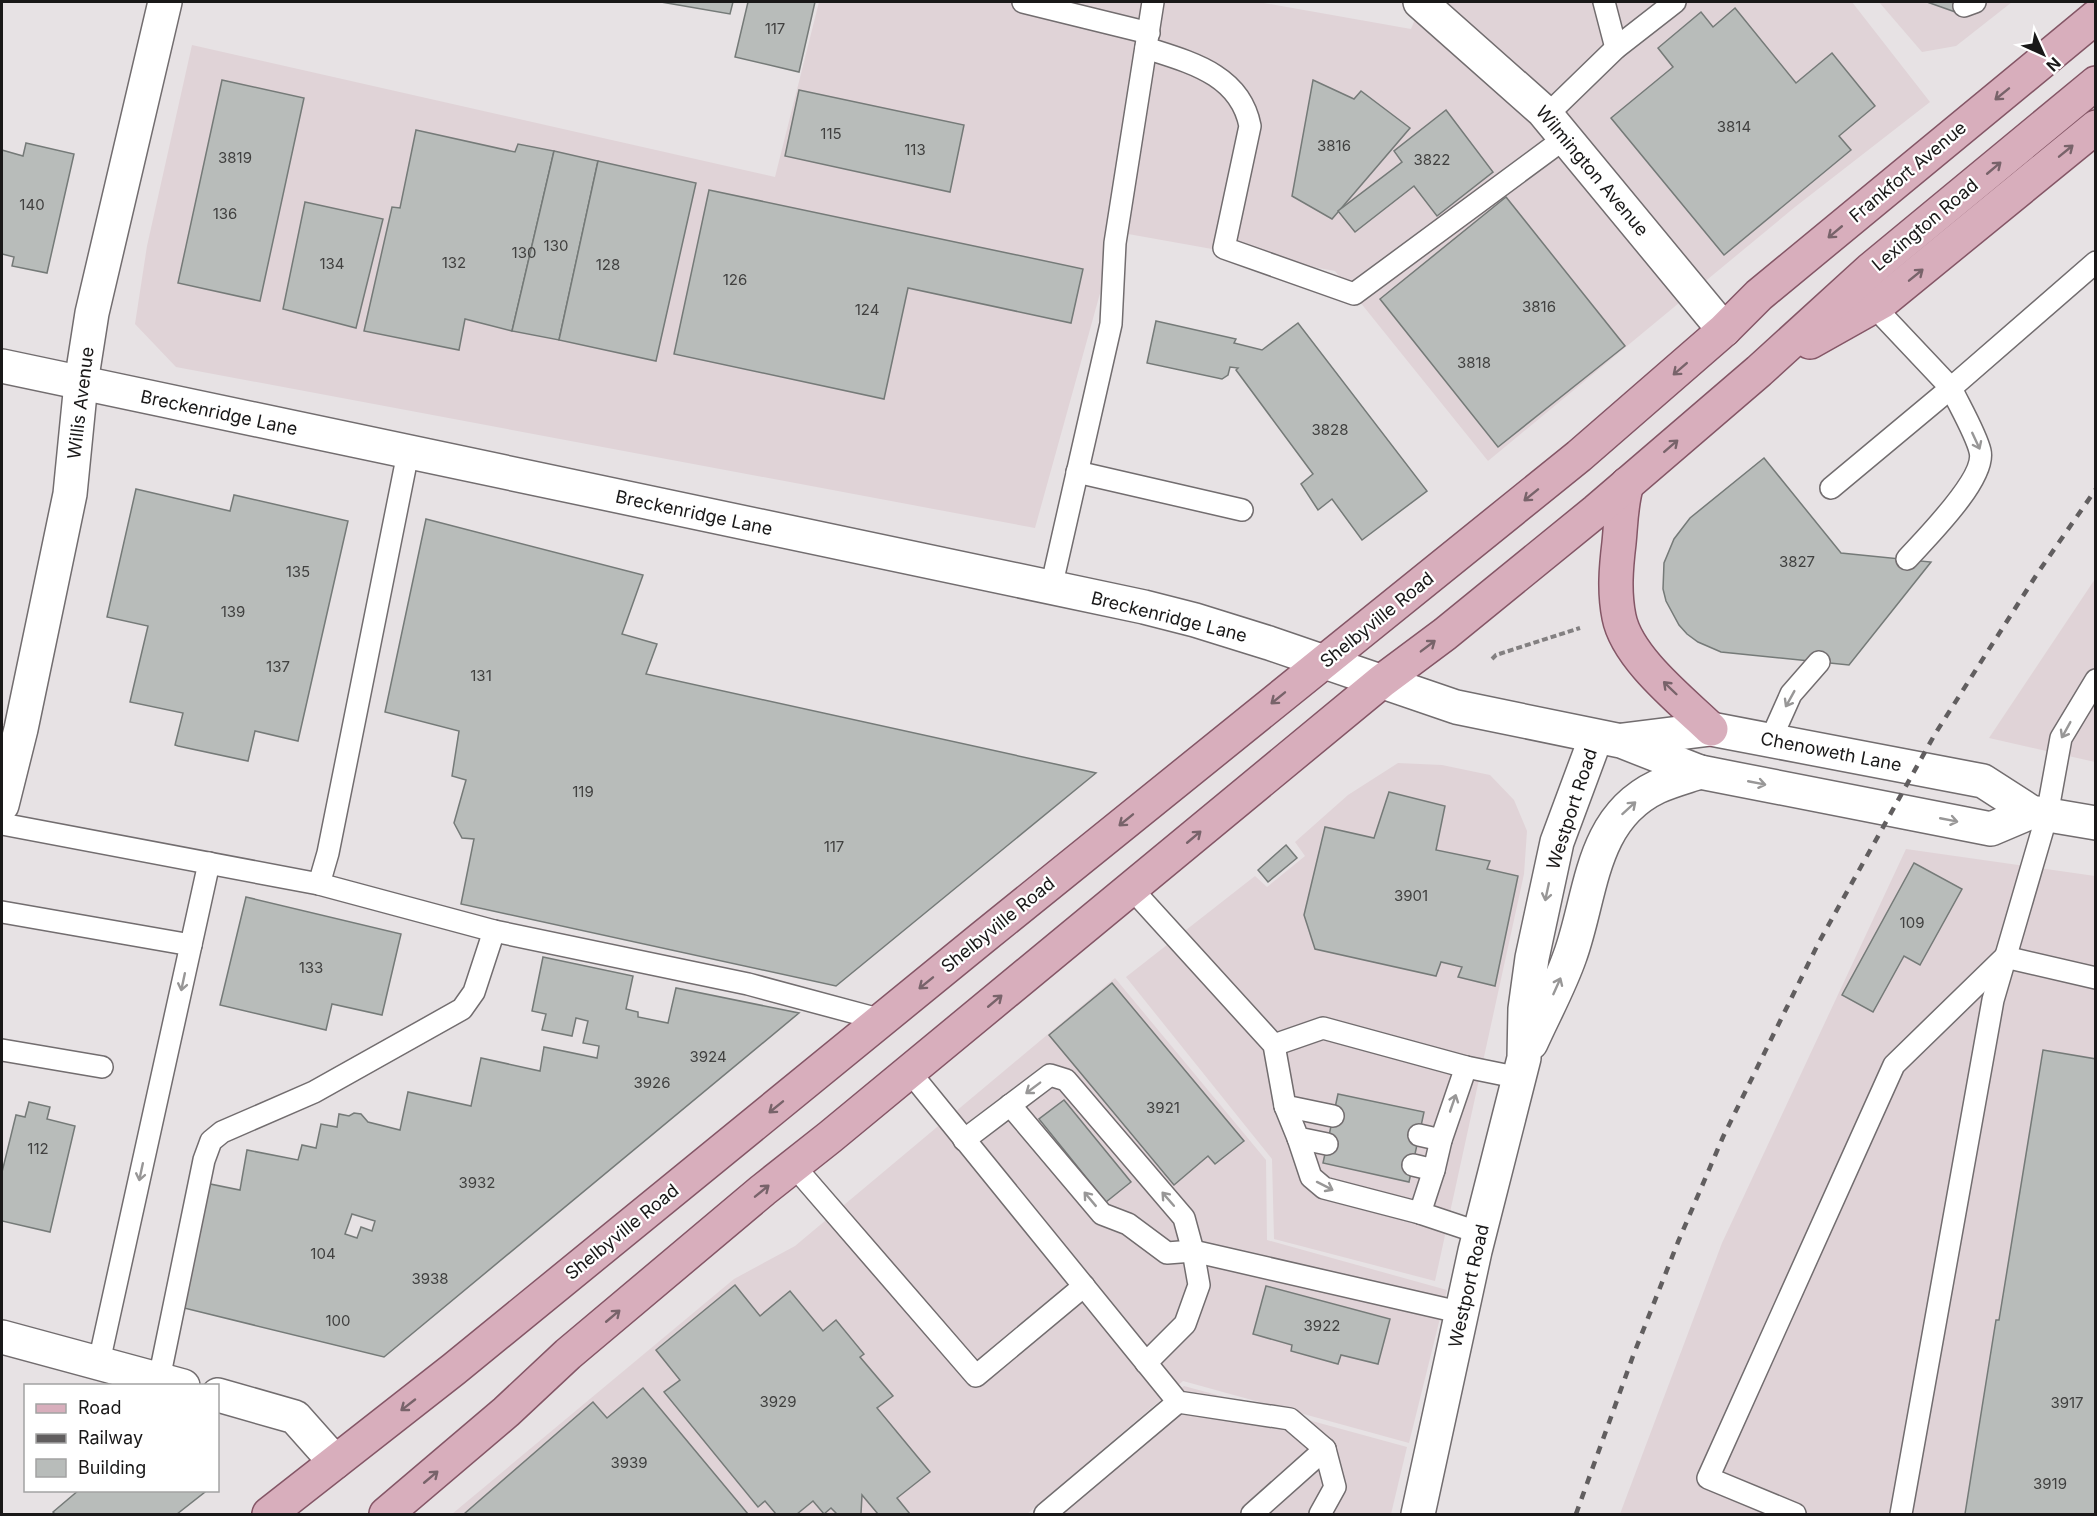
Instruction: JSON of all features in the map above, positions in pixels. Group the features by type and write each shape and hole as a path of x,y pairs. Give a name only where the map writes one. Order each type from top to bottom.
{"main road":[{"name":"Willis Avenue","path":"2,805 21,729 70,494 81,383 93,313 165,2"},
{"name":"Wilmington Avenue","path":"1420,2 1556,127 1724,330"},
{"name":"Frankfort Avenue","path":"1724,330 1768,288 2096,17"},
{"name":"Lexington Road","path":"1864,295 2096,83"},
{"path":"386,1515 507,1412 568,1353 1382,681 1445,634 1627,484 1759,371 1864,295 1883,302 2096,127"},
{"name":"Shelbyville Road","path":"268,1515 454,1369 1579,456 1724,330"},
{"name":"Breckenridge Lane","path":"2,366 1195,620 1382,681"},
{"path":"1627,484 1623,498 1615,576 1619,618 1631,646 1647,666 1712,729"},
{"name":"Chenoweth Lane","path":"1382,681 1456,707 1609,739 1700,772 1991,829 2039,813"},
{"name":"Chenoweth Lane","path":"1609,739 1712,729 1983,781 2039,813 2096,823"},
{"name":"Westport Road","path":"1522,1068 1525,1009 1532,958 1557,842 1609,739"},
{"name":"Westport Road","path":"1418,1515 1480,1233 1522,1068 1570,956 1594,870 1608,832 1618,818 1635,802 1655,788 1700,772"},
{"path":"2,1337 171,1382"},
{"path":"219,1395 294,1418 335,1462"}],"lane":[{"path":"1023,2 1147,40 1215,75 1236,92 1247,111 1250,126 1224,248 1354,294 1556,127 1616,48 1675,2"},
{"path":"1051,588 1110,324 1115,243 1153,2"},
{"path":"1604,2 1616,48"},
{"path":"1831,488 2096,262"},
{"path":"1864,295 1951,388 1981,452 1978,470 1969,487 1907,559"},
{"path":"319,884 328,853 408,453"},
{"path":"1077,472 1242,510"},
{"path":"1770,741 1791,694 1819,662"},
{"path":"1901,1515 1993,1000 2039,813 2061,738 2096,680"},
{"path":"2,824 319,884 494,931 748,984 882,1020"},
{"path":"99,1362 209,863"},
{"path":"1131,888 1274,1045 1285,1106 1311,1177 1324,1188 1480,1233"},
{"path":"2,912 191,945"},
{"path":"171,1382 204,1160 211,1141 222,1132 314,1092 462,1009 474,992 494,931"},
{"path":"2005,957 2096,978"},
{"path":"1796,1515 1707,1478 1894,1065 2005,957"},
{"path":"1274,1045 1323,1028 1466,1067 1522,1068"},
{"path":"2,1050 102,1067"},
{"path":"1420,1214 1441,1140 1466,1067"},
{"path":"909,1071 1178,1402 1290,1419 1325,1449 1335,1486 1320,1515"},
{"path":"964,1140 1050,1075 1066,1080 1184,1218 1199,1285 1185,1324 1146,1363"},
{"path":"1010,1105 1102,1214 1128,1224 1167,1253 1193,1251 1462,1313"},
{"path":"1285,1106 1333,1116"},
{"path":"1419,1135 1441,1140"},
{"path":"1298,1137 1327,1144"},
{"path":"1413,1165 1434,1170"},
{"path":"794,1166 976,1376 1084,1286"},
{"path":"1045,1515 1178,1402"},
{"path":"1252,1515 1325,1449"}],"path":[{"path":"1490,654 1496,655 1584,627"},
{"path":"1492,659 1496,655"}],"shaded area":[{"path":"819,2 1258,2 1411,29 1422,2 1852,2 1930,102 1795,207 1488,461 1335,271 1117,232 1035,528 176,367 135,324 147,246 192,45 775,177"},
{"path":"1879,2 2012,2 1956,46 1922,52"},
{"path":"2095,579 2095,762 1989,738"},
{"path":"1398,763 1442,765 1490,775 1514,800 1527,831 1524,874 1435,1281 1274,1239 1272,1159 1126,977 1255,876 1267,887 1305,856 1295,842 1348,795"},
{"path":"1906,849 2095,876 2095,1514 1620,1514 1722,1243"},
{"path":"1115,978 1266,1160 1267,1240 1447,1290 1409,1443 1183,1381 1027,1514 452,1514 734,1279 795,1246"},
{"path":"1184,1386 1407,1447 1391,1514 1034,1514"}],"building":[{"path":"661,2 733,2 730,14"},
{"path":"748,2 815,2 799,72 735,57"},
{"path":"1927,2 1966,2 1961,14"},
{"path":"1735,8 1796,83 1832,53 1875,106 1839,136 1851,150 1724,255 1611,118 1673,67 1658,48 1701,12 1713,27"},
{"path":"222,80 304,98 260,301 178,283"},
{"path":"1313,80 1354,99 1361,91 1410,128 1332,219 1292,196"},
{"path":"799,90 964,125 950,192 785,156"},
{"path":"1446,110 1493,172 1437,216 1414,186 1355,232 1338,211 1402,162 1394,151"},
{"path":"416,130 515,152 518,144 554,151 512,331 465,319 459,350 364,331 392,207 400,208"},
{"path":"26,143 74,154 47,273 12,266 14,257 2,254 2,150 23,156"},
{"path":"554,151 598,161 559,340 512,331"},
{"path":"598,161 696,183 656,361 559,340"},
{"path":"709,190 1083,269 1071,323 908,288 884,399 674,354"},
{"path":"1506,197 1625,346 1498,447 1380,299"},
{"path":"305,202 383,219 356,328 283,309"},
{"path":"1156,321 1236,339 1234,343 1262,350 1298,323 1427,491 1362,540 1332,499 1318,510 1301,484 1313,474 1236,370 1238,368 1230,367 1228,375 1222,379 1147,363"},
{"path":"1764,458 1841,553 1931,562 1849,665 1721,652 1698,642 1687,634 1679,625 1666,601 1663,589 1664,563 1674,539 1690,518"},
{"path":"136,489 230,511 234,495 348,521 298,741 255,731 248,761 178,746 175,745 183,713 130,702 148,626 107,617"},
{"path":"426,519 643,575 622,634 657,644 646,674 1096,773 836,986 461,904 474,839 462,838 454,823 466,780 452,776 459,731 385,712"},
{"path":"1389,792 1445,806 1436,850 1490,861 1487,869 1518,876 1495,986 1458,977 1462,967 1441,962 1436,976 1315,949 1304,915 1325,827 1374,838"},
{"path":"1286,845 1297,858 1268,882 1258,870"},
{"path":"1914,863 1962,889 1920,965 1904,956 1873,1012 1842,995"},
{"path":"246,897 401,934 382,1015 332,1004 326,1030 220,1005"},
{"path":"543,957 633,976 626,1009 638,1012 638,1017 668,1023 676,988 799,1013 384,1357 184,1308 210,1184 240,1190 247,1150 298,1160 302,1145 316,1148 321,1124 337,1127 339,1114 349,1116 354,1113 361,1114 368,1122 400,1130 408,1092 471,1106 481,1058 540,1071 544,1047 597,1058 599,1046 583,1043 588,1021 576,1018 572,1036 542,1030 546,1014 532,1011","holes":["352,1214 375,1221 372,1231 361,1227 357,1238 345,1234"]},
{"path":"1112,983 1244,1141 1215,1164 1208,1156 1174,1185 1049,1035"},
{"path":"2043,1050 2096,1059 2096,1514 1965,1514 1996,1320 1999,1320"},
{"path":"1338,1094 1424,1112 1409,1182 1323,1163"},
{"path":"1064,1100 1131,1182 1106,1202 1039,1119"},
{"path":"29,1102 50,1107 47,1119 75,1126 50,1232 2,1221 2,1172 16,1115 25,1117"},
{"path":"735,1285 760,1316 790,1291 823,1331 836,1320 864,1354 860,1357 893,1396 877,1408 930,1472 897,1498 910,1514 878,1514 862,1495 861,1514 837,1514 831,1508 824,1514 813,1501 797,1514 776,1514 765,1501 758,1507 664,1392 680,1380 656,1350"},
{"path":"1266,1286 1390,1319 1378,1364 1341,1355 1338,1364 1291,1351 1292,1345 1253,1334"},
{"path":"643,1388 748,1514 464,1514 593,1402 607,1418"},
{"path":"77,1492 205,1492 177,1514 55,1514 53,1512"}],"railway":[{"path":"1576,1514 1633,1356 1678,1242 1723,1137 1819,942 1935,734 2037,574 2096,489"}]}
